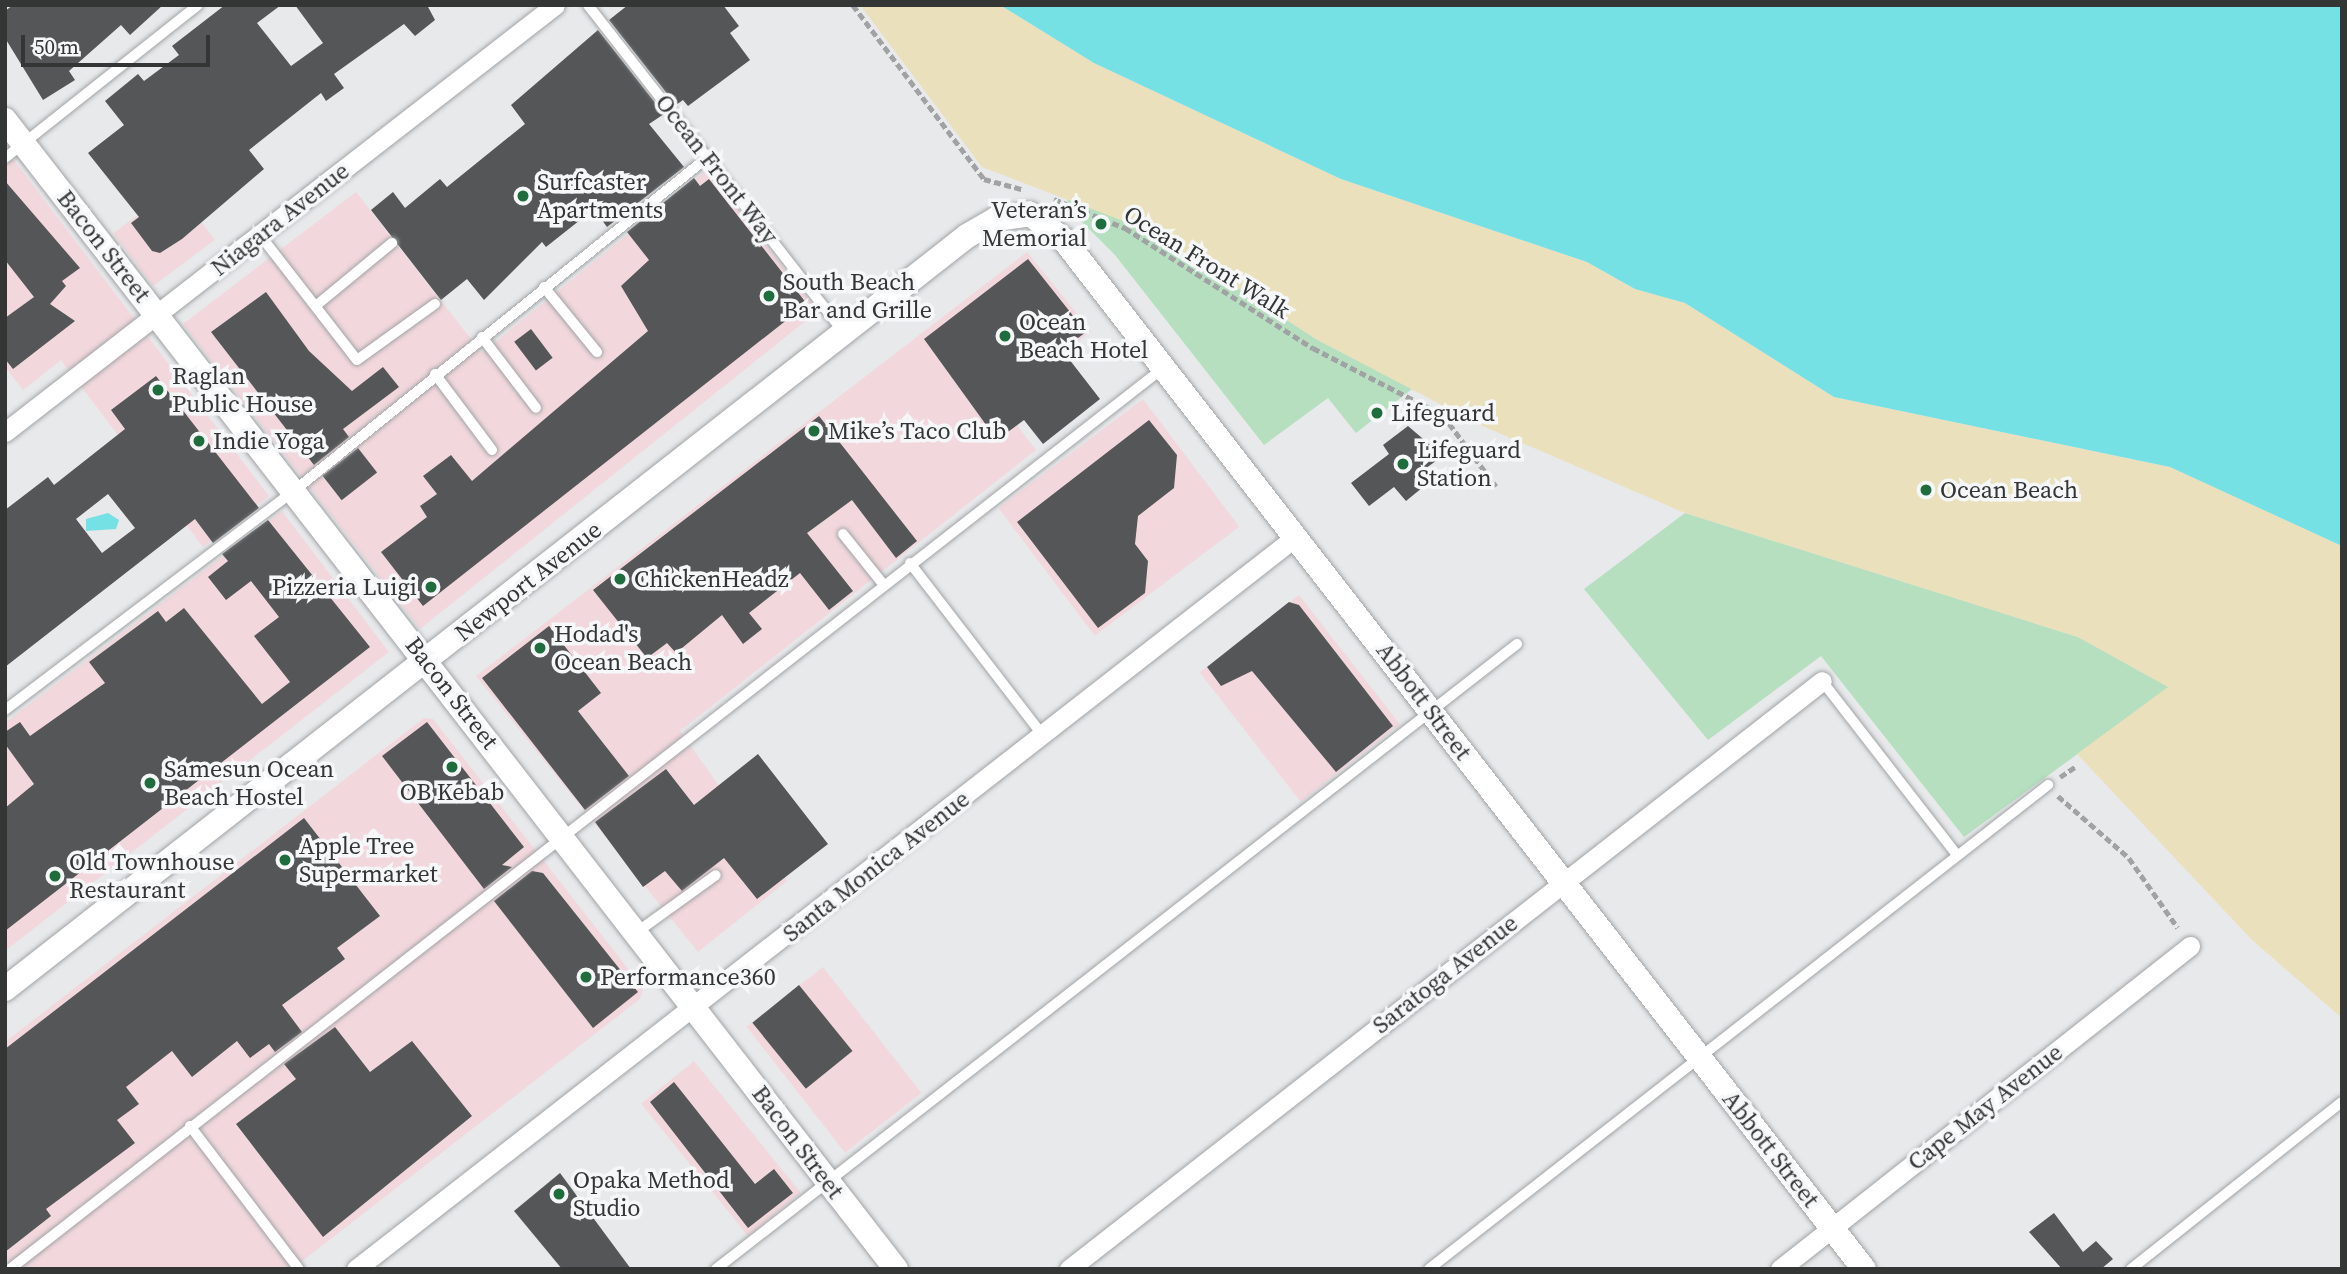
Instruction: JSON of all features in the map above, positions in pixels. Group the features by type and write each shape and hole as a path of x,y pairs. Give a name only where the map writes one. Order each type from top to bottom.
{"street":[{"name":"Niagara Avenue","path":"5,432 555,5"},
{"name":"Bacon Street","path":"5,120 15,151 157,314 896,1269"},
{"name":"Abbott Street","path":"951,250 980,227 1013,214 1048,224 1864,1269"},
{"name":"Newport Avenue","path":"5,989 951,250"},
{"name":"Santa Monica Avenue","path":"356,1269 1044,737 1294,538"},
{"name":"Saratoga Avenue","path":"1069,1269 1822,681"},
{"name":"Cape May Avenue","path":"1780,1269 2190,946"}],"lane":[{"path":"15,151 198,5"},
{"name":"Ocean Front Way","path":"588,5 845,334"},
{"path":"5,710 295,490 435,374 708,157"},
{"path":"260,235 318,304 358,360 435,304"},
{"path":"318,304 392,243"},
{"path":"544,287 597,352"},
{"path":"482,337 536,408"},
{"path":"10,1269 562,834 1163,368"},
{"path":"435,374 492,450"},
{"path":"844,534 883,584"},
{"path":"910,563 1044,737"},
{"path":"716,1269 1517,644"},
{"path":"1822,681 1957,855"},
{"path":"1429,1269 2048,785"},
{"path":"637,933 716,875"},
{"path":"2131,1269 2342,1102"},
{"path":"190,1126 299,1269"}],"path":[{"path":"853,5 984,179 1036,192"},
{"name":"Ocean Front Walk","path":"1049,197 1125,228 1313,348 1443,415 1496,486"},
{"path":"2048,785 2082,823 2129,858 2190,946"}],"shaded area":[{"path":"13,159 269,496 203,547 61,360 23,390 5,367 5,165"},
{"path":"707,170 818,311 420,629 183,324 356,192 482,353"},
{"path":"175,187 215,240 153,286 114,233"},
{"path":"1027,252 1091,331 1000,403 1036,450 680,731 787,881 698,952 476,676"},
{"path":"1143,399 1239,527 1095,636 998,508"},
{"path":"282,511 389,652 5,951 5,723"},
{"path":"1299,595 1400,724 1301,802 1200,673"},
{"path":"424,718 433,719 643,988 640,999 292,1269 5,1269 5,1042"},
{"path":"823,967 922,1093 845,1153 747,1027"},
{"path":"694,1061 801,1193 748,1236 641,1104"}],"green space":[{"path":"1068,199 1152,232 1316,339 1412,389 1356,433 1328,398 1264,445 1115,255 1067,207"},
{"path":"1685,513 2078,637 2169,687 1964,837 1821,656 1708,740 1584,589"}],"sand":[{"name":"Ocean Beach","path":"860,5 1000,5 1094,63 1341,179 1587,262 1635,289 1685,303 1834,397 2170,467 2342,546 2342,1018 2252,940 2077,754 2168,687 2078,637 1685,513 1478,424 1316,339 1152,232 982,167"}],"water":[{"path":"1000,5 2342,5 2342,546 2170,467 1834,397 1685,303 1635,289 1587,262 1341,179 1094,63"},
{"path":"108,513 119,520 116,529 86,531 86,519"}],"building":[{"path":"13,5 163,5 130,35 121,25 69,71 75,80 43,100 5,38 5,11"},
{"path":"225,5 281,5 257,23 291,66 323,43 295,5 427,5 435,20 415,36 404,24 334,74 344,88 326,101 321,93 249,150 264,169 182,239 160,253 152,251 131,223 139,217 88,153 124,125 105,101 138,74 144,81 179,55 172,46"},
{"path":"628,5 723,5 739,26 730,33 750,60 688,106 683,100 676,105 609,20"},
{"path":"598,30 664,114 649,124 684,167 607,227 594,209 546,247 542,242 484,300 467,279 441,300 371,210 393,192 405,208 440,179 447,187 525,124 511,105"},
{"path":"694,178 700,186 709,179 807,304 423,606 381,552 427,517 420,506 437,494 423,476 451,455 472,481 648,331 621,286 649,260 627,232"},
{"path":"5,181 80,268 62,281 66,286 50,304 75,321 13,369 5,359 5,318 34,297 5,260"},
{"name":"Ocean Beach Hotel","path":"1028,259 1086,332 1062,350 1100,399 1043,444 1024,420 997,440 924,339"},
{"path":"266,292 309,351 352,391 383,367 399,387 343,429 349,437 314,465 211,332"},
{"path":"531,329 553,358 536,370 514,342"},
{"path":"156,376 259,508 213,543 195,519 5,667 5,510 48,477 54,485 125,429 111,410","holes":["108,494 135,528 102,553 76,519"]},
{"path":"819,416 917,541 896,558 852,500 807,533 853,591 829,610 800,573 749,613 762,629 743,644 722,615 676,653 667,643 647,658 593,590"},
{"path":"1149,420 1177,455 1174,488 1138,516 1135,544 1148,561 1145,593 1098,628 1017,522"},
{"name":"Lifeguard Station","path":"1408,426 1443,456 1419,473 1428,483 1406,501 1394,487 1369,506 1351,483 1389,454 1383,445"},
{"path":"358,448 377,472 342,500 323,476"},
{"path":"268,520 370,647 5,931 5,808 34,784 5,744 5,732 20,722 30,736 105,683 89,662 158,611 166,622 184,608 262,704 290,682 254,636 279,617 251,581 226,600 208,577 228,561 222,554"},
{"path":"1289,602 1299,605 1393,726 1336,772 1252,671 1221,686 1207,667"},
{"path":"549,626 601,693 578,711 629,776 585,810 482,678"},
{"path":"427,722 524,847 502,865 512,867 484,889 382,756"},
{"path":"758,754 828,844 757,899 724,858 682,891 665,871 643,887 595,822 666,769 694,805"},
{"path":"304,818 380,916 337,948 345,959 282,1005 302,1032 275,1052 269,1044 250,1058 237,1041 192,1077 172,1051 126,1087 139,1104 117,1120 135,1143 46,1209 51,1216 5,1252 5,1049"},
{"path":"532,871 543,873 638,992 593,1028 494,901"},
{"path":"799,985 852,1051 806,1089 752,1023"},
{"path":"335,1027 370,1072 412,1041 472,1116 323,1237 236,1124 296,1079 284,1064"},
{"path":"674,1082 755,1184 774,1169 793,1193 748,1228 650,1102"},
{"path":"560,1173 631,1269 562,1269 514,1211"},
{"path":"2054,1213 2083,1252 2096,1241 2113,1259 2101,1269 2062,1269 2029,1232"}],"place":[{"name":"Surfcaster Apartments","path":"523,196"},
{"name":"Veteran’s Memorial","path":"1101,224"},
{"name":"South Beach Bar and Grille","path":"769,296"},
{"name":"Ocean Beach Hotel","path":"1005,336"},
{"name":"Raglan Public House","path":"158,390"},
{"name":"Lifeguard","path":"1377,413"},
{"name":"Mike’s Taco Club","path":"814,431"},
{"name":"Indie Yoga","path":"199,441"},
{"name":"Lifeguard Station","path":"1403,464"},
{"name":"Ocean Beach","path":"1926,490"},
{"name":"ChickenHeadz","path":"620,579"},
{"name":"Pizzeria Luigi","path":"431,587"},
{"name":"Hodad's Ocean Beach","path":"540,648"},
{"name":"OB Kebab","path":"452,767"},
{"name":"Samesun Ocean Beach Hostel","path":"150,783"},
{"name":"Apple Tree Supermarket","path":"285,860"},
{"name":"Old Townhouse Restaurant","path":"55,876"},
{"name":"Performance360","path":"586,977"},
{"name":"Opaka Method Studio","path":"559,1194"}]}
